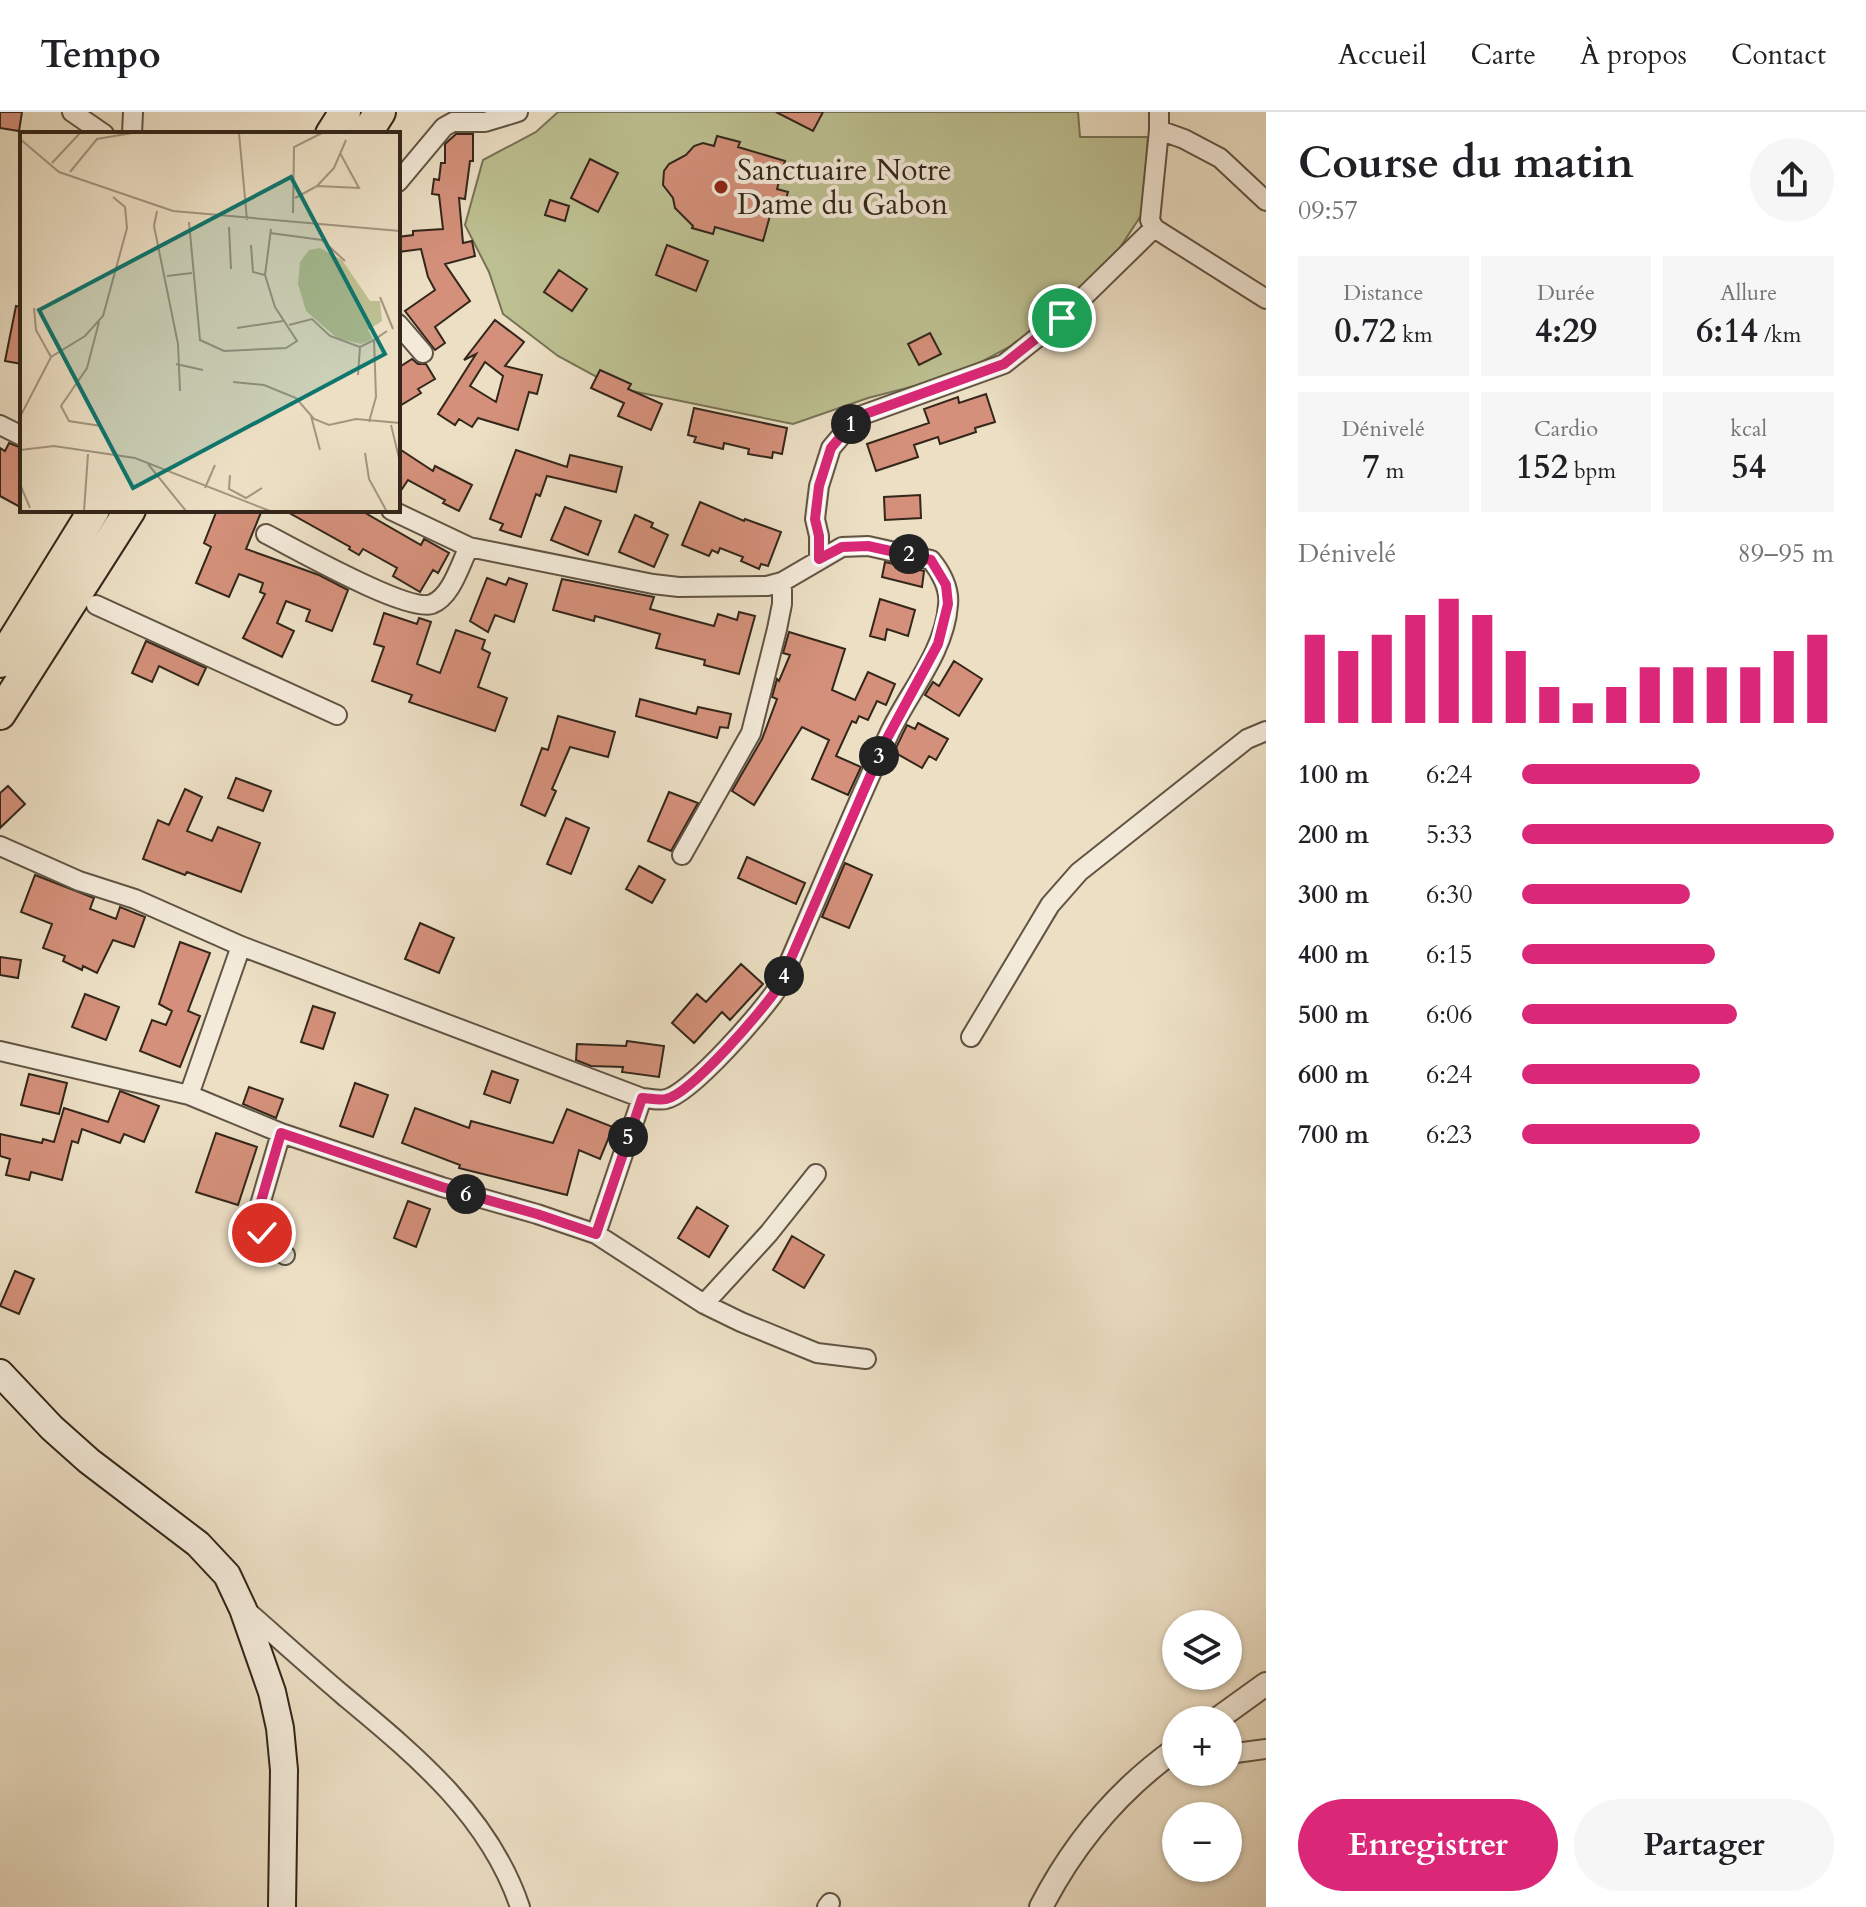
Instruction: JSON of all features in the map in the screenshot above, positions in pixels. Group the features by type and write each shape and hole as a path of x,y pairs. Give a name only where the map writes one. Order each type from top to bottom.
{"highway":[{"path":"332,132 345,112"},
{"path":"367,132 380,112"},
{"path":"0,662 93,512"},
{"path":"0,714 129,512"}],"main road":[{"path":"0,1373 52,1428 89,1461 210,1555 227,1575 243,1609 272,1692 280,1728 284,1770 282,1907"}],"street":[{"path":"72,112 101,132"},
{"path":"132,132 133,112"},
{"path":"400,180 444,127 453,122 485,122 518,112"},
{"path":"1159,121 1184,139 1220,158 1266,201"},
{"path":"1159,121 1150,220 1154,228 1266,299"},
{"path":"819,559 815,519 819,486 831,448 857,417 1004,364 1062,318 1154,228"},
{"path":"400,326 423,353"},
{"path":"0,425 20,435"},
{"path":"0,846 79,881 135,899 241,946 642,1098 666,1100 686,1089 779,986 884,744 938,644 948,604 946,585 931,560 868,546 842,547 782,582 767,586 679,587 653,584 469,547 395,512"},
{"path":"266,534 374,589 418,606 433,603 446,594 469,547"},
{"path":"682,855 751,733 777,629 782,582"},
{"path":"96,605 337,715"},
{"path":"971,1037 1050,905 1079,872 1247,739 1266,731"},
{"path":"189,1095 241,946"},
{"path":"0,1051 189,1095 281,1133 596,1234 704,1304 817,1353 866,1359"},
{"path":"596,1234 642,1098"},
{"path":"281,1133 259,1208 259,1220 262,1233 285,1255"},
{"path":"704,1304 769,1233 816,1174"},
{"path":"243,1609 437,1776 486,1838 512,1882 520,1907"},
{"path":"1235,1706 1266,1684"},
{"path":"1242,1752 1266,1749"},
{"path":"1041,1907 1073,1849 1104,1811 1162,1761"}],"green space":[{"path":"558,112 1078,112 1080,137 1148,137 1142,214 1117,252 1033,334 957,375 868,398 793,424 617,388 558,356 503,314 489,272 465,225 483,160 536,132"}],"building":[{"path":"0,112 22,112 19,131 0,128"},
{"path":"776,112 823,112 813,131"},
{"path":"456,134 473,134 473,161 470,161 465,199 459,198 463,243 472,241 475,256 445,264 470,301 435,327 445,343 435,350 405,311 435,290 428,277 421,249 400,252 400,237 413,235 413,231 443,229 439,195 432,194 434,179 439,180 441,163 445,163 445,144"},
{"name":"Sanctuaire Notre Dame du Gabon","path":"717,136 740,142 738,147 785,161 777,189 788,192 781,215 771,212 763,241 715,227 713,234 692,228 675,208 673,198 663,185 664,171 669,164 686,155 694,146 703,143 714,146"},
{"path":"590,159 618,173 598,212 571,198"},
{"path":"550,200 569,206 565,221 545,215"},
{"path":"667,245 708,261 696,291 656,275"},
{"path":"559,270 587,289 572,311 544,292"},
{"path":"16,306 20,307 20,364 5,361"},
{"path":"495,320 524,342 505,366 542,375 537,394 529,392 518,430 478,418 472,427 459,419 455,425 438,414 476,354 464,360","holes":["485,362 503,376 496,402 470,386"]},
{"path":"930,333 941,354 919,365 908,344"},
{"path":"412,359 418,364 426,364 435,379 418,389 421,393 400,406 400,367"},
{"path":"600,370 631,384 628,389 662,404 651,430 618,416 624,403 591,388"},
{"path":"986,394 995,422 940,444 938,437 914,445 918,457 876,471 867,444 929,423 924,409 958,397 959,403"},
{"path":"694,408 787,428 782,454 773,452 772,458 748,454 749,449 724,443 723,449 694,442 696,437 688,435"},
{"path":"9,443 20,447 20,507 0,496 0,448 5,451"},
{"path":"400,449 433,471 435,466 472,485 459,511 408,480 400,492"},
{"path":"516,450 567,467 570,455 622,467 616,492 547,476 540,496 536,494 521,537 500,530 503,524 490,519"},
{"path":"920,495 921,518 885,520 884,497"},
{"path":"700,502 744,521 781,532 768,566 761,564 759,569 741,561 743,557 720,548 718,553 712,550 709,556 682,545"},
{"path":"565,507 601,521 588,555 551,540"},
{"path":"216,512 261,512 246,549 319,575 348,590 332,631 306,621 310,610 286,601 277,623 294,631 282,657 243,638 265,594 260,592 263,583 239,574 229,597 196,583 211,547 204,543"},
{"path":"288,512 363,512 421,545 424,539 449,553 438,573 433,570 420,592 393,576 397,568 363,549 359,555"},
{"path":"635,515 653,523 651,527 668,535 654,567 619,552"},
{"path":"885,562 924,571 922,587 882,577"},
{"path":"487,578 506,585 509,578 527,584 514,622 495,615 488,632 470,621"},
{"path":"562,579 654,597 650,609 714,626 718,614 737,620 739,612 755,616 739,674 704,665 705,660 656,648 660,634 595,616 594,621 553,610"},
{"path":"880,599 915,610 908,636 887,629 885,640 870,636"},
{"path":"384,613 417,624 419,618 431,622 417,664 440,673 456,630 485,640 482,649 490,653 478,687 507,698 495,731 409,702 412,695 372,681 384,647 374,644"},
{"path":"789,632 845,649 832,690 855,700 868,672 895,684 886,705 877,701 868,720 859,716 856,723 852,721 836,756 861,767 848,795 812,779 829,740 802,727 754,805 732,791 762,739 777,699 772,697 777,679 779,681 790,655 783,653"},
{"path":"146,641 206,668 198,685 159,666 152,682 132,673"},
{"path":"954,661 982,679 959,716 925,695 933,682 939,686"},
{"path":"640,699 696,714 698,707 731,714 728,728 720,727 717,738 636,716"},
{"path":"558,716 615,732 608,757 570,747 552,789 556,791 545,816 521,805 542,748 548,750"},
{"path":"918,723 948,739 936,760 929,756 922,768 894,752 907,725 915,729"},
{"path":"236,778 271,791 263,811 228,798"},
{"path":"8,786 25,804 0,828 0,793"},
{"path":"185,789 202,797 187,831 212,841 218,827 260,843 241,892 143,859 158,820 169,825"},
{"path":"669,792 698,803 671,851 648,841"},
{"path":"566,818 589,828 571,874 547,864"},
{"path":"747,857 805,883 796,904 738,878"},
{"path":"845,863 872,875 849,928 822,917"},
{"path":"639,866 665,880 652,903 626,889"},
{"path":"35,875 94,898 90,909 116,919 120,907 145,917 134,947 113,940 97,973 83,966 82,970 63,961 65,956 43,948 52,924 21,912"},
{"path":"420,923 454,938 439,973 405,959"},
{"path":"180,942 210,953 188,1011 200,1016 180,1067 140,1051 152,1020 166,1025 172,1011 159,1004"},
{"path":"0,957 21,960 18,978 0,975"},
{"path":"741,964 763,984 730,1020 722,1012 694,1043 672,1023 697,994 706,1002"},
{"path":"85,994 119,1007 106,1040 72,1027"},
{"path":"313,1006 335,1013 323,1049 301,1042"},
{"path":"627,1041 664,1046 659,1077 622,1072 623,1067 591,1066 576,1060 577,1044 626,1046"},
{"path":"492,1071 518,1080 510,1103 484,1094"},
{"path":"29,1074 67,1083 59,1114 21,1105"},
{"path":"355,1083 388,1095 373,1137 340,1126"},
{"path":"249,1087 283,1099 276,1118 243,1104"},
{"path":"120,1091 159,1106 144,1142 124,1134 120,1143 82,1129 78,1143 72,1141 62,1180 31,1172 29,1180 6,1175 10,1159 0,1156 0,1134 42,1143 43,1139 54,1142 64,1108 108,1122"},
{"path":"415,1108 469,1128 471,1121 553,1143 567,1109 613,1127 600,1159 579,1150 567,1195 459,1168 460,1165 402,1143"},
{"path":"216,1133 257,1147 238,1205 196,1192"},
{"path":"408,1201 430,1209 416,1247 394,1238"},
{"path":"697,1207 728,1226 709,1257 678,1238"},
{"path":"792,1236 824,1255 804,1288 773,1270"},
{"path":"15,1271 34,1279 19,1314 0,1306"}],"place":[{"name":"Sanctuaire Notre Dame du Gabon","path":"721,187"}],"route":[{"path":"262,1233 259,1208 281,1133 596,1234 642,1098 666,1100 686,1089 761,1010 779,986 884,744 938,644 948,604 946,585 931,560 868,546 842,547 819,559 815,519 819,486 831,448 857,417 1004,364 1062,318"}]}
